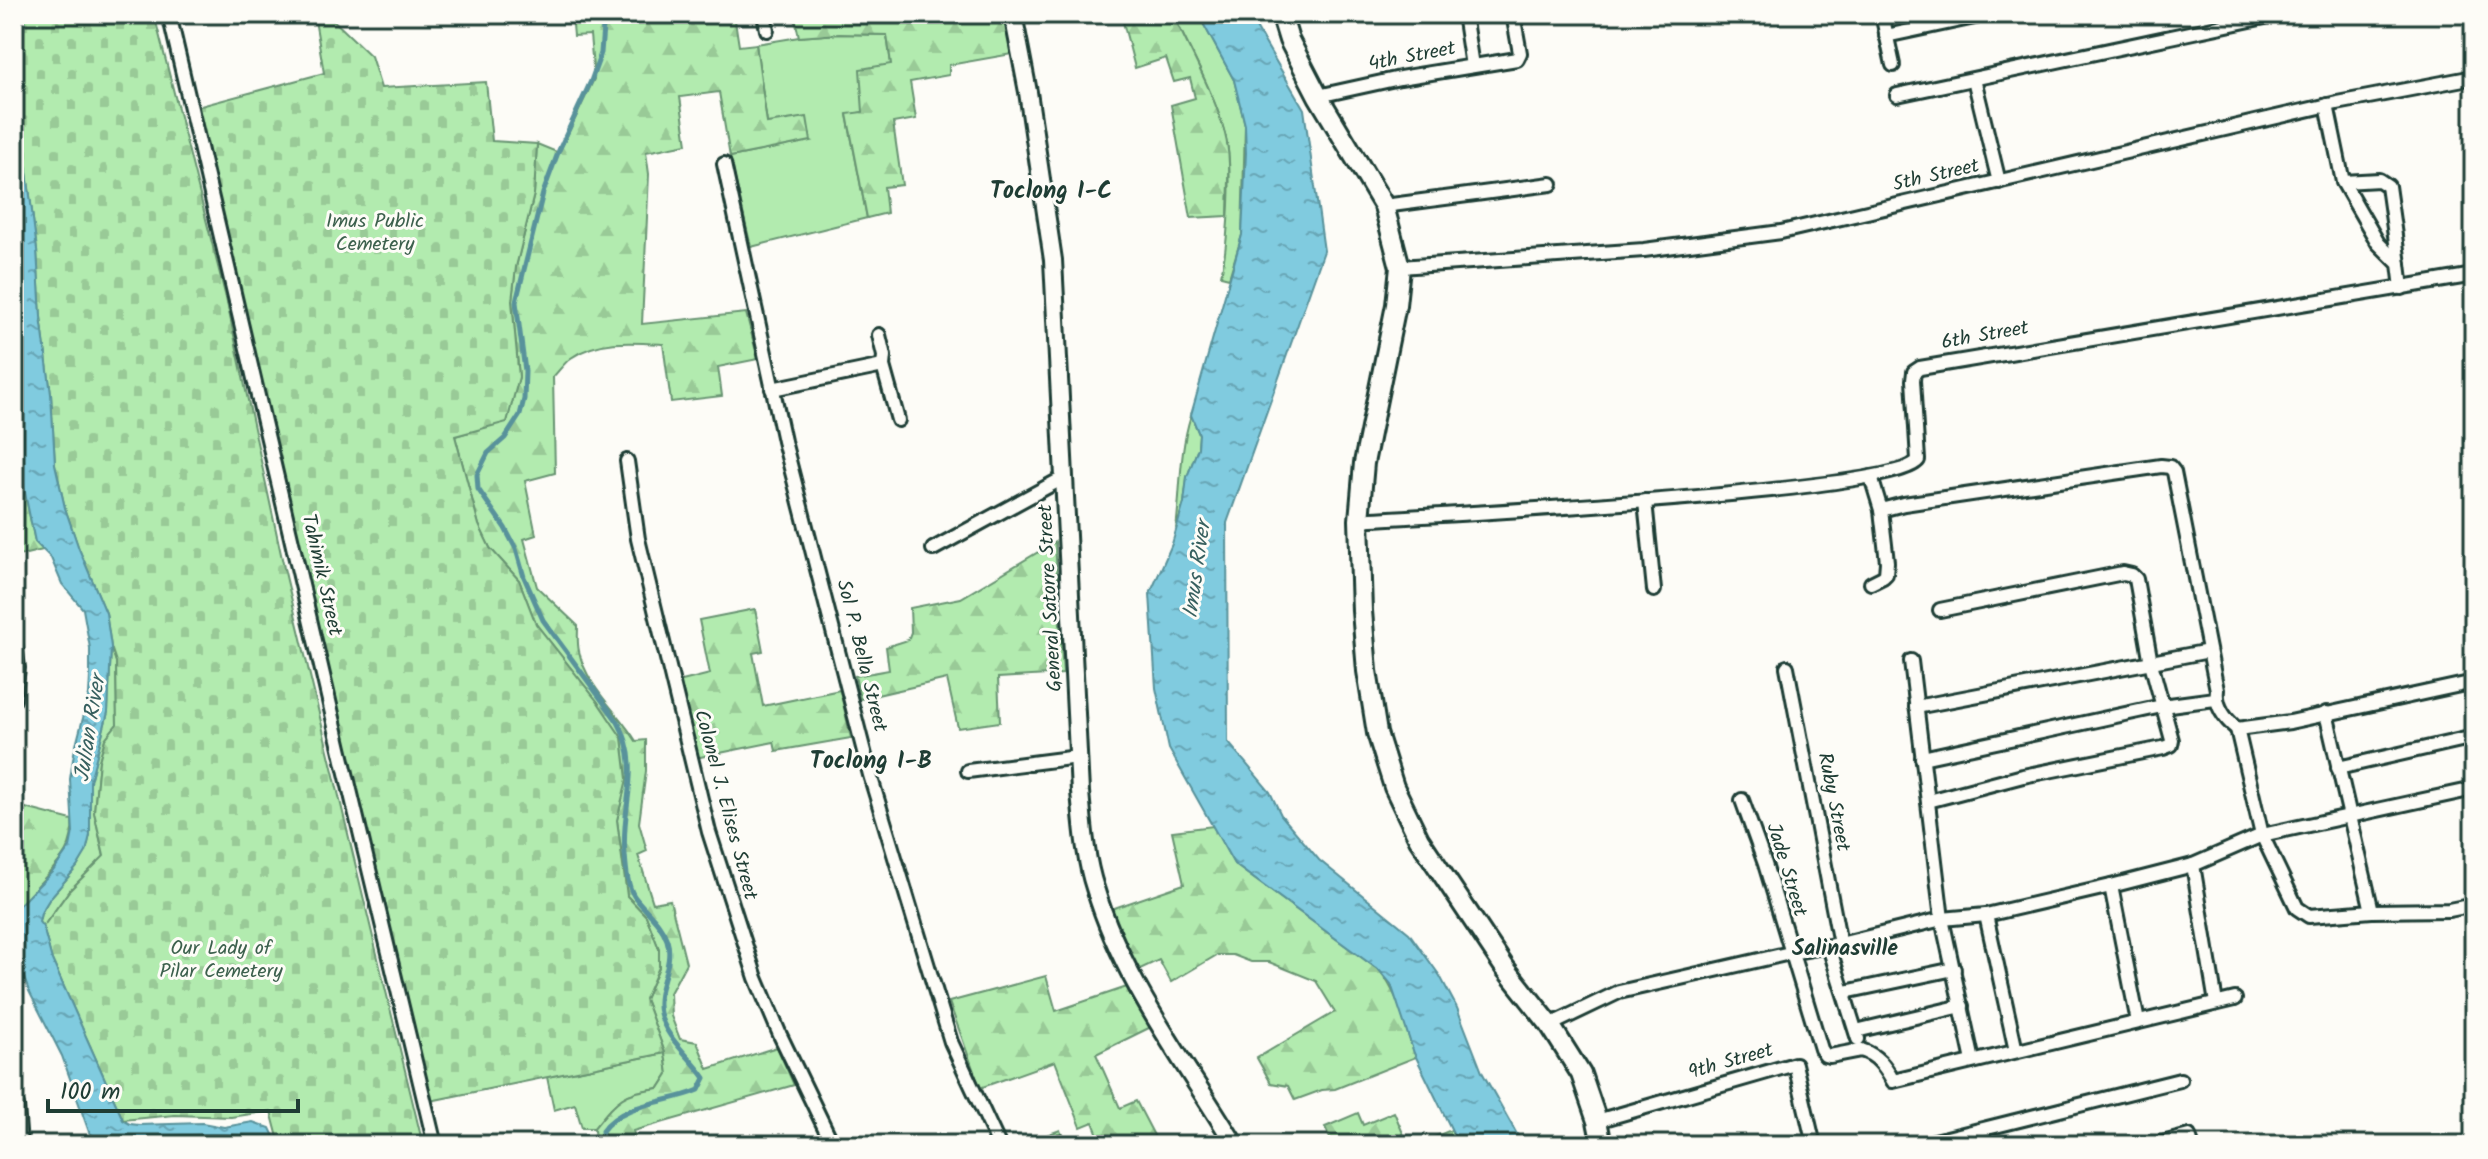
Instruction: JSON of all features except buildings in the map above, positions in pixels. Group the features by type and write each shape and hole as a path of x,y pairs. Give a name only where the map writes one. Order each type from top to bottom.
{"main road":[{"path":"1281,14 1289,40 1318,96 1384,206 1400,267 1396,305 1364,463 1359,520 1367,671 1377,733 1394,787 1419,839 1505,968 1550,1025 1581,1074 1602,1145"}],"street":[{"name":"Tahimik Street","path":"169,14 435,1145"},
{"path":"764,14 767,30"},
{"name":"General Satorre Street","path":"1013,14 1053,260 1078,757 1087,856 1094,888 1125,965 1235,1145"},
{"path":"1464,14 1472,66"},
{"name":"4th Street","path":"1318,96 1514,60 1520,57 1520,53 1513,14"},
{"path":"1882,14 1893,65"},
{"path":"1886,36 1989,14"},
{"path":"1897,95 2279,14"},
{"name":"5th Street","path":"1400,267 1644,250 1781,232 2327,105 2474,77"},
{"path":"1974,79 1999,182"},
{"path":"2327,105 2343,182 2378,243 2399,264"},
{"name":"Sol P. Bella Street","path":"724,164 772,389 870,775 951,1042 999,1145"},
{"path":"2343,182 2379,180 2388,186 2402,288"},
{"path":"1384,206 1551,184"},
{"name":"6th Street","path":"1359,520 1778,491 1871,477 1911,468 1918,460 1913,380 1914,372 1920,368 2474,275"},
{"path":"879,335 883,366 898,420"},
{"path":"772,389 883,366"},
{"name":"Colonel J. Elises Street","path":"627,461 638,539 709,832 756,978 792,1062 833,1145"},
{"path":"1881,510 1934,499 2170,467 2174,472 2217,690 2215,699 2227,721 2237,729 2262,835 2297,908 2309,916 2449,910 2474,905"},
{"path":"933,549 1065,477"},
{"path":"1871,477 1881,510 1887,568 1883,577 1871,583"},
{"path":"1645,501 1654,590"},
{"path":"1928,801 2023,776 2171,745 2172,740 2151,663 2136,579 2128,574 1940,610"},
{"path":"14,635 14,700"},
{"path":"1916,707 2209,651"},
{"path":"1911,661 1942,919 1973,1061"},
{"name":"Ruby Street","path":"1787,667 1835,946 1861,1050"},
{"path":"2237,729 2290,722 2474,682"},
{"path":"1922,758 2162,706 2215,699"},
{"path":"2326,713 2372,911"},
{"path":"2338,768 2474,737"},
{"path":"968,771 1078,757"},
{"path":"1550,1025 1619,992 1790,953 1835,946 1942,919 1986,915 2111,886 2193,865 2262,835 2474,789"},
{"name":"Jade Street","path":"1742,800 1825,1055 1861,1050"},
{"path":"2193,865 2216,1003"},
{"path":"2111,886 2138,1022"},
{"path":"1986,915 2016,1051"},
{"path":"1845,992 1954,969"},
{"path":"1861,1050 1876,1058 1893,1081 2235,999"},
{"path":"1856,1031 1962,1006"},
{"name":"9th Street","path":"1597,1121 1795,1064 1814,1145"},
{"path":"1919,1145 2180,1080"},
{"path":"14,1101 20,1145"},
{"path":"2155,1145 2189,1136 2192,1145"}],"green space":[{"name":"Our Lady of Pilar Cemetery","path":"26,14 154,14 226,298 284,568 423,1145 280,1145 271,1111 231,1117 175,1115 123,1120 52,960 43,927 69,891 104,856 94,812 99,761 105,739 117,724 116,662 106,613 79,549 55,464 37,250 21,126 22,38"},
{"name":"Imus Public Cemetery","path":"314,14 327,14 371,56 381,88 486,82 492,141 537,144 534,194 516,267 512,301 519,377 507,422 455,436 479,525 490,548 519,580 536,624 622,738 627,779 617,820 627,896 646,916 659,949 659,967 645,999 665,1053 430,1101 197,107 324,73"},
{"path":"572,14 734,14 739,46 756,44 767,123 807,117 811,141 730,157 719,92 680,97 687,144 646,152 649,174 642,324 746,313 758,359 718,367 722,396 671,402 663,344 616,343 581,352 568,360 553,377 555,473 525,481 536,535 524,539 537,587 578,626 579,651 588,676 636,741 646,740 646,771 639,823 647,851 638,855 653,903 670,900 686,963 670,993 671,1016 680,1039 697,1042 708,1069 777,1047 794,1085 633,1131 637,1145 595,1145 594,1128 621,1099 636,1092 659,1088 668,1074 665,1053 645,999 659,967 659,949 646,916 627,896 617,820 627,779 622,738 536,624 519,580 490,548 479,525 455,436 507,421 519,377 512,301 516,267 534,194 537,144 559,153 594,79 590,35 574,36"},
{"path":"794,14 1004,14 1012,54 949,65 949,75 910,82 916,119 893,123 902,185 884,187 887,213 867,218 847,114 863,112 860,69 891,64 887,35 799,37"},
{"path":"1146,14 1173,14 1215,104 1228,154 1228,216 1191,218 1171,105 1195,98 1190,78 1174,82 1166,58 1135,68 1123,22"},
{"path":"1173,14 1198,14 1234,80 1245,125 1242,235 1229,278 1221,276 1229,205 1228,148 1208,88"},
{"path":"839,34 887,35 891,64 863,112 847,115 867,218 751,247 730,157 811,141 767,123 756,44"},
{"path":"14,374 22,478 35,542 43,550 14,557"},
{"path":"1191,415 1199,434 1198,448 1187,477 1184,503 1176,529 1182,457"},
{"path":"1055,542 1063,674 998,678 1000,722 958,728 947,679 860,699 855,676 889,670 886,647 908,640 911,632 910,608 961,598"},
{"path":"755,609 763,651 753,653 763,706 840,690 851,738 776,751 774,742 695,758 678,682 710,674 699,620"},
{"path":"111,647 116,662 117,724 105,739 99,761 94,812 104,857 69,891 43,927 39,922 41,913 77,867 90,835 90,781 108,712"},
{"path":"14,805 72,820 72,831 63,856 14,913"},
{"path":"1213,826 1234,864 1380,971 1397,1002 1416,1057 1335,1089 1322,1090 1295,1100 1288,1086 1271,1083 1257,1058 1335,1012 1316,981 1269,962 1251,962 1233,955 1217,955 1171,982 1159,960 1138,970 1111,909 1184,884 1172,831"},
{"path":"1046,976 1056,1011 1127,987 1153,1026 1096,1054 1120,1108 1136,1101 1159,1145 1102,1145 1093,1122 1081,1127 1055,1061 980,1088 949,1002"},
{"path":"665,1053 668,1074 659,1088 636,1092 621,1099 594,1128 582,1128 575,1104 554,1110 547,1077"},
{"path":"1394,1112 1408,1145 1333,1145 1325,1127 1358,1113 1363,1125"},
{"path":"1060,1130 1066,1145 1019,1145"},
{"path":"1451,1130 1459,1145 1415,1145"},
{"path":"246,1136 266,1145 130,1145 129,1142 153,1138"}],"water":[{"name":"Julian River","path":"14,14 26,14 22,39 21,126 37,250 55,464 79,549 106,613 111,647 108,712 90,781 90,835 86,852 50,898 39,922 52,960 123,1120 139,1125 202,1123 224,1127 253,1122 270,1128 278,1145 247,1137 220,1135 120,1143 103,1142 96,1138 89,1132 62,1056 29,991 14,951 16,908 53,871 70,847 73,832 70,779 89,695 90,648 83,609 62,584 51,558 35,542 22,478 14,374"},
{"name":"Imus River","path":"1198,14 1248,14 1304,109 1324,251 1227,523 1228,742 1270,792 1281,815 1319,860 1409,933 1440,976 1457,1008 1482,1072 1523,1145 1459,1145 1414,1053 1391,984 1380,971 1234,864 1169,749 1156,688 1150,594 1172,544 1184,503 1187,477 1198,448 1199,434 1191,415 1242,235 1246,153 1245,125 1234,80"}],"waterway":[{"path":"603,1145 602,1131 611,1121 647,1104 699,1090 705,1078 663,1022 659,1004 668,959 667,940 657,922 634,896 628,881 624,836 630,772 626,739 618,722 543,620 524,577 516,549 478,489 477,475 488,453 505,438 520,415 525,371 516,302 543,193 601,53 604,14"}],"district":[{"name":"Toclong I-C","path":"1051,191"},
{"name":"Toclong I-B","path":"871,761"},
{"name":"Salinasville","path":"1845,949"}]}
